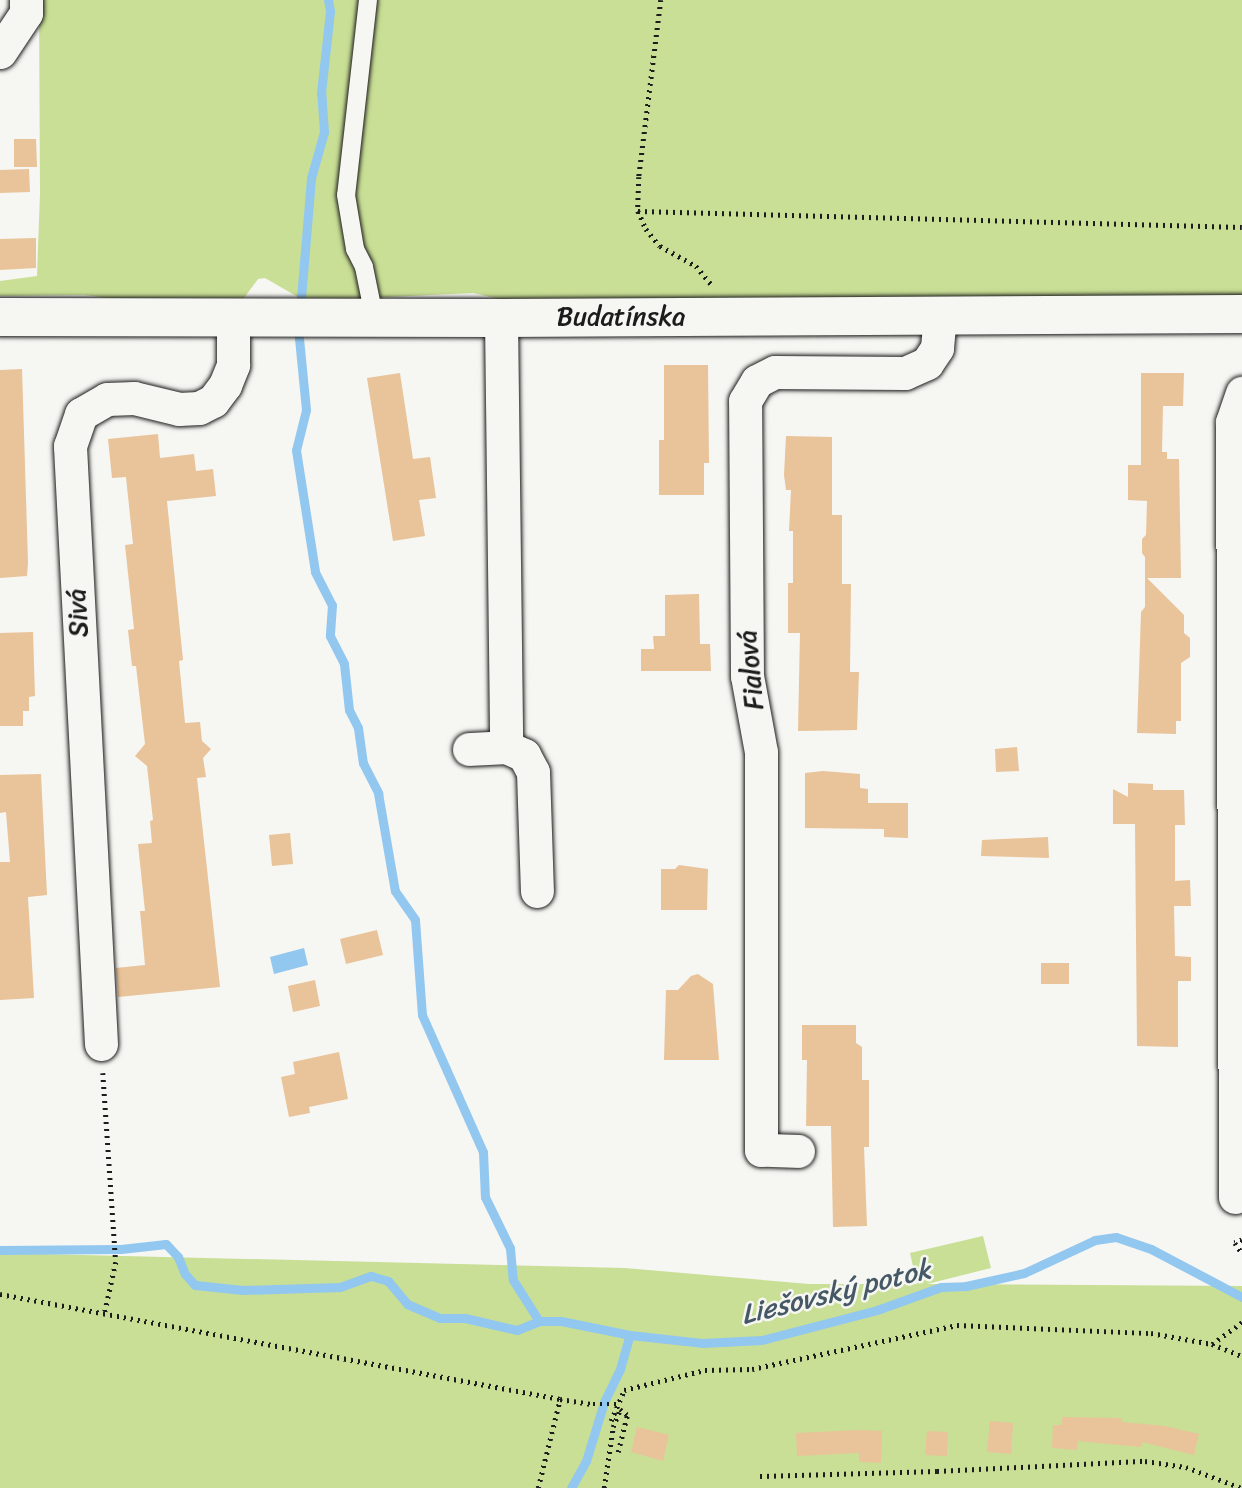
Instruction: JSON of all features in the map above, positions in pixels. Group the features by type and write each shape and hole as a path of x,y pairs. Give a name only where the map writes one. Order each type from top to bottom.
{"street":[{"path":"0,52 26,13 26,0"},
{"name":"Budatínska","path":"0,317 500,318 1242,314"},
{"name":"Fialová","path":"798,1151 761,1150 761,752 747,676 745,401 757,381 775,372 905,373 927,363 937,348 940,315"},
{"name":"Sivá","path":"101,1044 69,446 81,414 107,399 134,398 179,409 199,408 214,401 225,385 233,365 233,316"},
{"path":"500,318 506,747"},
{"path":"1235,1197 1232,422 1242,393"},
{"path":"468,749 506,747 524,755 533,772 537,891"}],"lane":[{"path":"368,0 346,195 355,249 364,267 374,316"}],"path":[{"path":"661,0 639,177 638,211 646,229 660,246 696,266 712,283 722,317"},
{"path":"638,211 1242,227"},
{"path":"101,1044 116,1262 105,1312"},
{"path":"1242,1240 1235,1243 1242,1253"},
{"path":"0,1294 560,1399 618,1407 627,1415 618,1452"},
{"path":"1212,1344 1242,1322"},
{"path":"604,1488 613,1427 624,1390 705,1370 752,1369 957,1325 1151,1333 1212,1344 1242,1356"},
{"path":"538,1488 560,1399"},
{"path":"611,1421 618,1407"},
{"path":"760,1476 1145,1461 1186,1466 1242,1488"}],"green space":[{"path":"39,0 1242,0 1242,329 628,329 473,293 305,301 265,278 258,279 241,302 187,309 85,295 0,296 0,281 37,276 40,194"},
{"path":"983,1236 991,1268 927,1284 1242,1286 1242,1488 0,1488 0,1253 625,1268 809,1284 917,1284 910,1253"}],"water":[{"path":"304,948 308,965 274,974 270,957"}],"building":[{"path":"14,139 36,139 37,167 14,167"},
{"path":"29,169 30,192 0,193 0,170"},
{"path":"36,238 36,268 0,270 0,239"},
{"path":"664,365 708,365 709,463 704,463 704,495 659,495 659,440 664,440"},
{"path":"22,369 27,576 0,578 0,370"},
{"path":"400,373 413,459 430,457 436,498 419,500 425,536 393,541 367,378"},
{"path":"1141,373 1184,373 1183,406 1163,406 1162,452 1167,452 1167,459 1179,459 1181,578 1147,578 1184,615 1184,633 1190,638 1190,657 1181,663 1181,721 1176,721 1176,734 1137,733 1141,612 1145,607 1145,557 1142,553 1142,539 1146,535 1147,501 1128,500 1128,465 1141,465"},
{"path":"158,434 160,458 194,454 196,471 213,469 216,496 167,501 183,660 179,661 185,723 200,722 202,741 211,749 203,758 206,777 197,778 220,987 118,997 116,968 145,965 140,911 145,911 138,844 152,843 150,821 153,820 147,766 135,756 145,744 136,666 132,666 128,630 134,629 125,545 133,544 126,477 112,478 108,439"},
{"path":"786,436 832,437 832,515 842,515 842,584 851,584 850,672 859,672 857,730 798,731 800,633 788,633 788,583 793,583 793,531 789,531 791,490 786,490 784,475"},
{"path":"699,594 700,644 710,644 711,671 641,671 641,649 654,649 653,636 665,636 665,595"},
{"path":"33,632 35,696 29,697 29,711 23,711 23,726 0,726 0,633"},
{"path":"1017,747 1019,771 996,772 995,749"},
{"path":"823,771 860,774 860,788 868,789 868,803 908,803 908,838 884,837 884,829 805,828 805,773"},
{"path":"41,774 47,895 28,897 34,998 0,1000 0,862 10,862 6,812 0,813 0,775"},
{"path":"1128,783 1153,784 1153,790 1184,790 1185,825 1175,825 1175,881 1190,880 1191,906 1174,906 1175,956 1191,957 1191,981 1178,981 1178,1047 1137,1046 1135,824 1113,824 1113,789 1128,797"},
{"path":"290,833 293,864 272,866 269,835"},
{"path":"1048,837 1049,858 981,856 982,840"},
{"path":"679,865 708,869 707,910 661,910 661,869 675,869"},
{"path":"377,930 383,955 346,964 340,939"},
{"path":"1041,963 1069,963 1069,984 1041,984"},
{"path":"698,974 713,984 719,1060 664,1060 666,990 678,990 691,976"},
{"path":"315,980 320,1006 293,1012 288,986"},
{"path":"802,1025 856,1025 856,1043 862,1047 862,1080 869,1080 869,1147 864,1147 867,1226 833,1227 831,1126 806,1126 807,1060 802,1060"},
{"path":"339,1052 348,1099 309,1107 310,1113 289,1117 281,1077 295,1074 293,1062"},
{"path":"1062,1417 1122,1418 1122,1422 1165,1426 1199,1434 1194,1455 1142,1442 1141,1447 1078,1441 1077,1450 1052,1448 1053,1425 1062,1425"},
{"path":"990,1421 1013,1423 1011,1454 987,1452"},
{"path":"637,1427 669,1435 663,1461 631,1452"},
{"path":"882,1431 881,1463 859,1462 859,1453 797,1456 796,1433"},
{"path":"927,1431 948,1432 947,1456 925,1455"}],"waterway":[{"path":"300,310 311,178 324,132 321,93 330,11 328,0"},
{"path":"298,328 306,410 296,450 315,572 332,605 330,636 344,664 349,710 358,728 363,763 378,793 395,891 415,920 422,1015 483,1152 485,1197 510,1248 513,1280 539,1321"},
{"name":"Liešovský potok","path":"0,1250 121,1249 166,1244 178,1257 185,1274 195,1285 243,1290 340,1287 371,1276 388,1281 407,1304 440,1318 465,1318 517,1330 539,1321 561,1321 630,1335 702,1343 762,1340 877,1310 941,1287 966,1286 1024,1273 1095,1240 1116,1237 1151,1249 1242,1297"},
{"path":"571,1488 586,1461 604,1402 620,1369 630,1335"}]}
